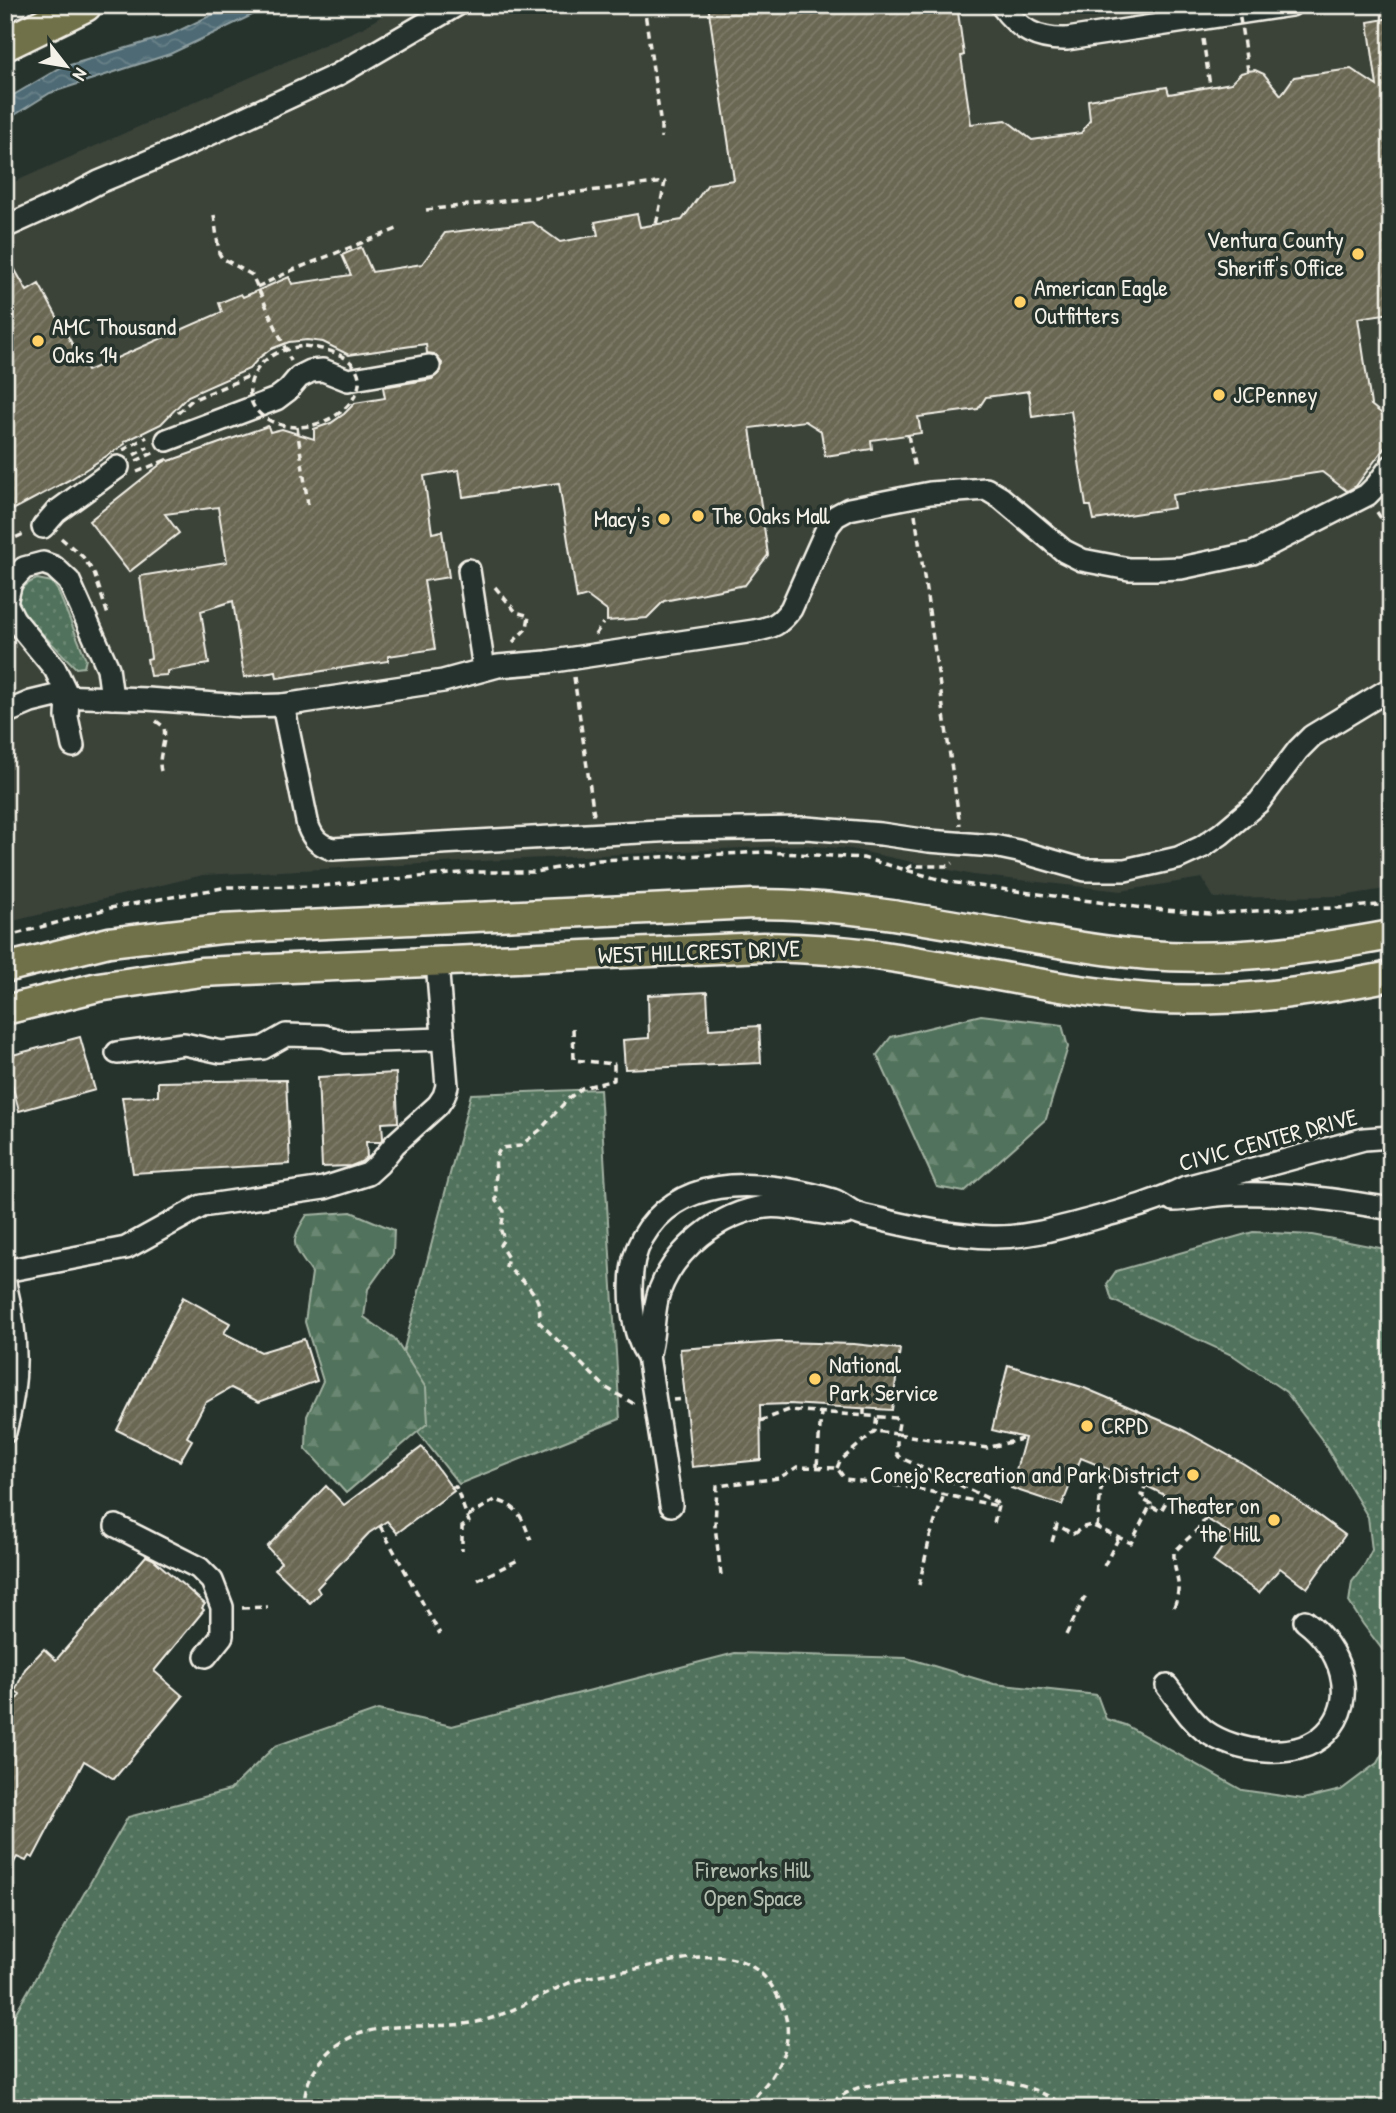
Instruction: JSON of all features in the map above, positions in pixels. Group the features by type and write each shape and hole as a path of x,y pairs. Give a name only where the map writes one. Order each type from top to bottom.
{"highway":[{"path":"5,30 51,5"},
{"path":"5,44 85,5"}],"main road":[{"name":"WEST HILLCREST DRIVE","path":"5,968 109,942 221,929 754,904 857,910 1087,948 1194,958 1312,949 1391,935"},
{"name":"WEST HILLCREST DRIVE","path":"5,1010 98,987 179,974 715,949 825,949 889,957 1088,991 1150,998 1260,997 1325,990 1391,976"}],"street":[{"path":"5,227 337,75 457,5"},
{"path":"1001,5 1031,33 1048,40 1068,40 1291,5"},
{"path":"167,440 276,399 299,377 311,371 323,370 348,380 429,366"},
{"path":"5,713 31,702 56,696 243,706 283,705 443,681 498,666 547,662 754,631 774,626 791,608 828,526 836,516 849,509 930,493 986,489 1001,498 1064,551 1082,560 1129,569 1181,568 1253,553 1286,537 1367,495 1391,466"},
{"path":"43,527 56,512 118,467"},
{"path":"73,746 67,718 68,696 55,669 14,619 6,603 11,582 24,568 43,563 54,567 69,581 108,668 112,698"},
{"path":"469,570 484,669"},
{"path":"283,705 307,826 313,839 332,849 676,830 806,828 994,846 1085,870 1125,870 1178,858 1202,847 1259,802 1297,750 1312,736 1391,688"},
{"path":"5,1270 126,1248 202,1206 324,1188 368,1174 444,1096 447,1086 437,962"},
{"path":"117,1053 184,1044 221,1052 262,1048 286,1035 324,1036 345,1042 443,1039"},
{"name":"CIVIC CENTER DRIVE","path":"648,1356 653,1344 653,1318 659,1292 672,1268 691,1244 715,1225 746,1212 765,1207 792,1207 836,1215 856,1213 950,1234 994,1237 1055,1229 1161,1200 1186,1186 1364,1139 1391,1137"},
{"name":"CIVIC CENTER DRIVE","path":"671,1505 648,1356 640,1346 632,1303 631,1278 640,1240 664,1210 682,1198 704,1191 749,1186 784,1189 837,1201 856,1213"},
{"name":"CIVIC CENTER DRIVE","path":"1161,1200 1262,1193 1391,1209"},
{"path":"5,1283 15,1333 16,1366 14,1395 5,1432"},
{"path":"116,1526 199,1568 212,1581 222,1607 222,1636 206,1656"},
{"path":"1167,1686 1191,1717 1206,1731 1222,1740 1260,1751 1286,1751 1311,1744 1326,1733 1337,1717 1343,1698 1343,1679 1329,1644 1305,1621"}],"path":[{"path":"645,5 661,126 660,138"},
{"path":"1238,5 1248,71"},
{"path":"1202,37 1210,86"},
{"path":"426,210 665,182 656,225"},
{"path":"214,215 219,253 222,258 252,275 299,377"},
{"path":"257,287 397,229"},
{"path":"304,346 321,348 350,360 360,383 355,397 335,417 311,426 297,427 269,420 253,405 249,387 261,364 280,352 304,346"},
{"path":"297,427 308,505"},
{"path":"908,435 915,469"},
{"path":"118,467 126,466 164,447 167,440"},
{"path":"1375,507 1391,534"},
{"path":"915,513 960,827"},
{"path":"495,587 516,612 529,616 527,628 513,642"},
{"path":"592,639 603,623"},
{"path":"5,659 8,661 5,678"},
{"path":"573,671 595,821"},
{"path":"151,719 164,727 159,764 161,771"},
{"path":"904,870 912,866 948,866 953,864 955,857"},
{"path":"573,1028 574,1060 614,1064 614,1080 582,1088 520,1146 501,1148 494,1158 496,1201 505,1212 501,1231 504,1239 499,1245 508,1258 506,1266 536,1294 541,1310 539,1322 604,1387 641,1408"},
{"path":"672,1400 685,1399"},
{"path":"789,1404 789,1410"},
{"path":"864,1408 864,1415"},
{"path":"760,1421 789,1410 895,1418 899,1423 899,1457 996,1502 998,1506 994,1523"},
{"path":"817,1466 821,1413"},
{"path":"836,1468 840,1461 876,1431 877,1416"},
{"path":"876,1431 987,1448 1022,1439"},
{"path":"721,1575 715,1526 717,1486 779,1478 797,1467 817,1466 836,1468 845,1479 883,1483 998,1506"},
{"path":"1097,1528 1101,1489 1113,1471"},
{"path":"1147,1483 1141,1495 1150,1506 1161,1511 1169,1497"},
{"path":"451,1487 456,1487 468,1516 469,1522 462,1527 462,1551"},
{"path":"919,1585 930,1537 944,1494"},
{"path":"468,1516 495,1500 509,1503 521,1516 531,1540"},
{"path":"1052,1542 1057,1525 1073,1534 1091,1525 1131,1542 1150,1506"},
{"path":"1174,1607 1179,1593 1174,1552 1206,1518"},
{"path":"380,1526 440,1634"},
{"path":"1104,1566 1119,1537"},
{"path":"478,1580 518,1560"},
{"path":"1066,1635 1087,1593"},
{"path":"222,1607 268,1607"},
{"path":"304,2108 310,2073 328,2052 353,2035 376,2029 471,2023 491,2018 572,1982 702,1955 725,1956 749,1965 762,1974 777,1993 786,2017 788,2037 781,2063 764,2087 744,2108"},
{"path":"822,2108 855,2089 910,2079 967,2077 1008,2082 1057,2100 1068,2108"}],"shaded area":[{"name":"The Oaks Mall","path":"399,5 1391,5 1391,888 1342,896 1214,898 1202,878 1121,891 973,875 851,849 803,845 203,875 5,923 5,186 364,27"}],"green space":[{"path":"37,579 52,582 58,591 86,659 84,667 76,668 21,612 18,596 27,584"},
{"path":"981,1015 1062,1025 1068,1047 1046,1119 964,1192 937,1187 877,1055 891,1037"},
{"path":"600,1089 620,1419 459,1484 391,1398 471,1094"},
{"path":"351,1212 394,1230 393,1254 368,1289 364,1317 394,1338 426,1388 428,1423 346,1493 306,1449 307,1416 323,1381 305,1322 312,1273 297,1251 295,1239 307,1215"},
{"path":"1253,1232 1312,1235 1391,1250 1391,1661 1349,1602 1352,1582 1372,1550 1368,1517 1322,1440 1286,1392 1234,1356 1112,1300 1107,1284 1116,1271"},
{"name":"Fireworks Hill Open Space","path":"735,1653 907,1658 994,1684 1097,1695 1106,1719 1125,1725 1242,1790 1303,1799 1341,1790 1377,1763 1391,1738 1391,2108 5,2108 5,2031 128,1817 230,1790 275,1746 378,1710 452,1726"}],"water":[{"path":"232,5 273,5 170,54 50,93 5,121 5,100 60,68 170,35"}],"building":[{"path":"708,5 957,5 971,124 1006,120 1032,140 1081,133 1090,120 1088,100 1167,87 1169,94 1231,83 1241,73 1248,71 1255,70 1264,74 1281,95 1294,77 1351,69 1377,86 1368,22 1391,18 1391,313 1358,318 1371,405 1391,421 1391,439 1356,486 1347,491 1322,472 1172,495 1174,508 1094,520 1091,506 1086,506 1071,411 1032,417 1029,391 986,397 978,409 918,417 921,433 871,440 872,449 825,456 821,431 805,421 750,428 768,555 745,585 664,601 647,618 607,621 607,611 587,596 577,599 559,483 463,497 459,470 424,476 432,533 442,531 449,577 424,581 435,649 388,656 388,661 277,678 276,672 244,677 233,601 201,611 209,664 167,671 167,675 150,676 147,659 151,658 140,576 227,562 218,507 165,514 179,533 129,572 89,521 167,459 169,461 268,426 270,432 282,429 314,439 314,429 331,423 355,403 385,398 383,387 432,379 441,371 442,363 434,354 427,353 426,344 349,355 323,342 289,342 271,349 249,369 188,396 161,424 124,442 125,444 71,479 5,514 5,252 27,291 39,284 87,371 222,312 219,303 241,294 243,297 289,277 292,284 351,275 342,255 361,247 372,272 422,264 445,233 532,222 560,242 598,235 595,222 637,214 640,227 682,220 708,184 734,180"},
{"path":"707,992 709,1029 759,1026 761,1063 625,1069 623,1040 649,1038 648,995"},
{"path":"80,1037 95,1090 19,1111 5,1057"},
{"path":"396,1073 398,1122 382,1123 383,1138 380,1142 366,1142 367,1157 361,1162 351,1166 322,1167 318,1077"},
{"path":"286,1080 290,1164 133,1173 122,1097 158,1096 158,1082"},
{"path":"183,1297 230,1323 224,1333 261,1352 304,1339 317,1381 259,1402 231,1388 205,1403 187,1437 192,1440 180,1461 117,1430"},
{"path":"779,1342 854,1344 900,1349 892,1410 760,1405 761,1460 692,1467 680,1349"},
{"name":"Conejo Recreation and Park District","path":"1008,1365 1082,1387 1179,1428 1244,1464 1345,1535 1307,1588 1280,1568 1259,1593 1213,1561 1231,1534 1184,1505 1135,1480 1081,1458 1062,1505 1011,1488 1025,1438 992,1430"},
{"path":"422,1447 454,1491 397,1533 387,1521 369,1533 317,1588 320,1593 310,1603 275,1569 281,1562 267,1547 326,1486 344,1505"},
{"path":"146,1556 205,1604 202,1608 204,1610 154,1671 183,1696 114,1779 84,1761 33,1858 29,1856 26,1861 17,1857 5,1879 5,1720 20,1694 15,1691 25,1669 44,1649 56,1660"}],"place":[{"name":"Ventura County Sheriff's Office","path":"1358,254"},
{"name":"American Eagle Outfitters","path":"1020,302"},
{"name":"AMC Thousand Oaks 14","path":"38,341"},
{"name":"JCPenney","path":"1219,395"},
{"name":"The Oaks Mall","path":"698,516"},
{"name":"Macy's","path":"664,519"},
{"name":"National Park Service","path":"815,1379"},
{"name":"CRPD","path":"1087,1426"},
{"name":"Conejo Recreation and Park District","path":"1193,1475"},
{"name":"Theater on the Hill","path":"1274,1520"}]}
